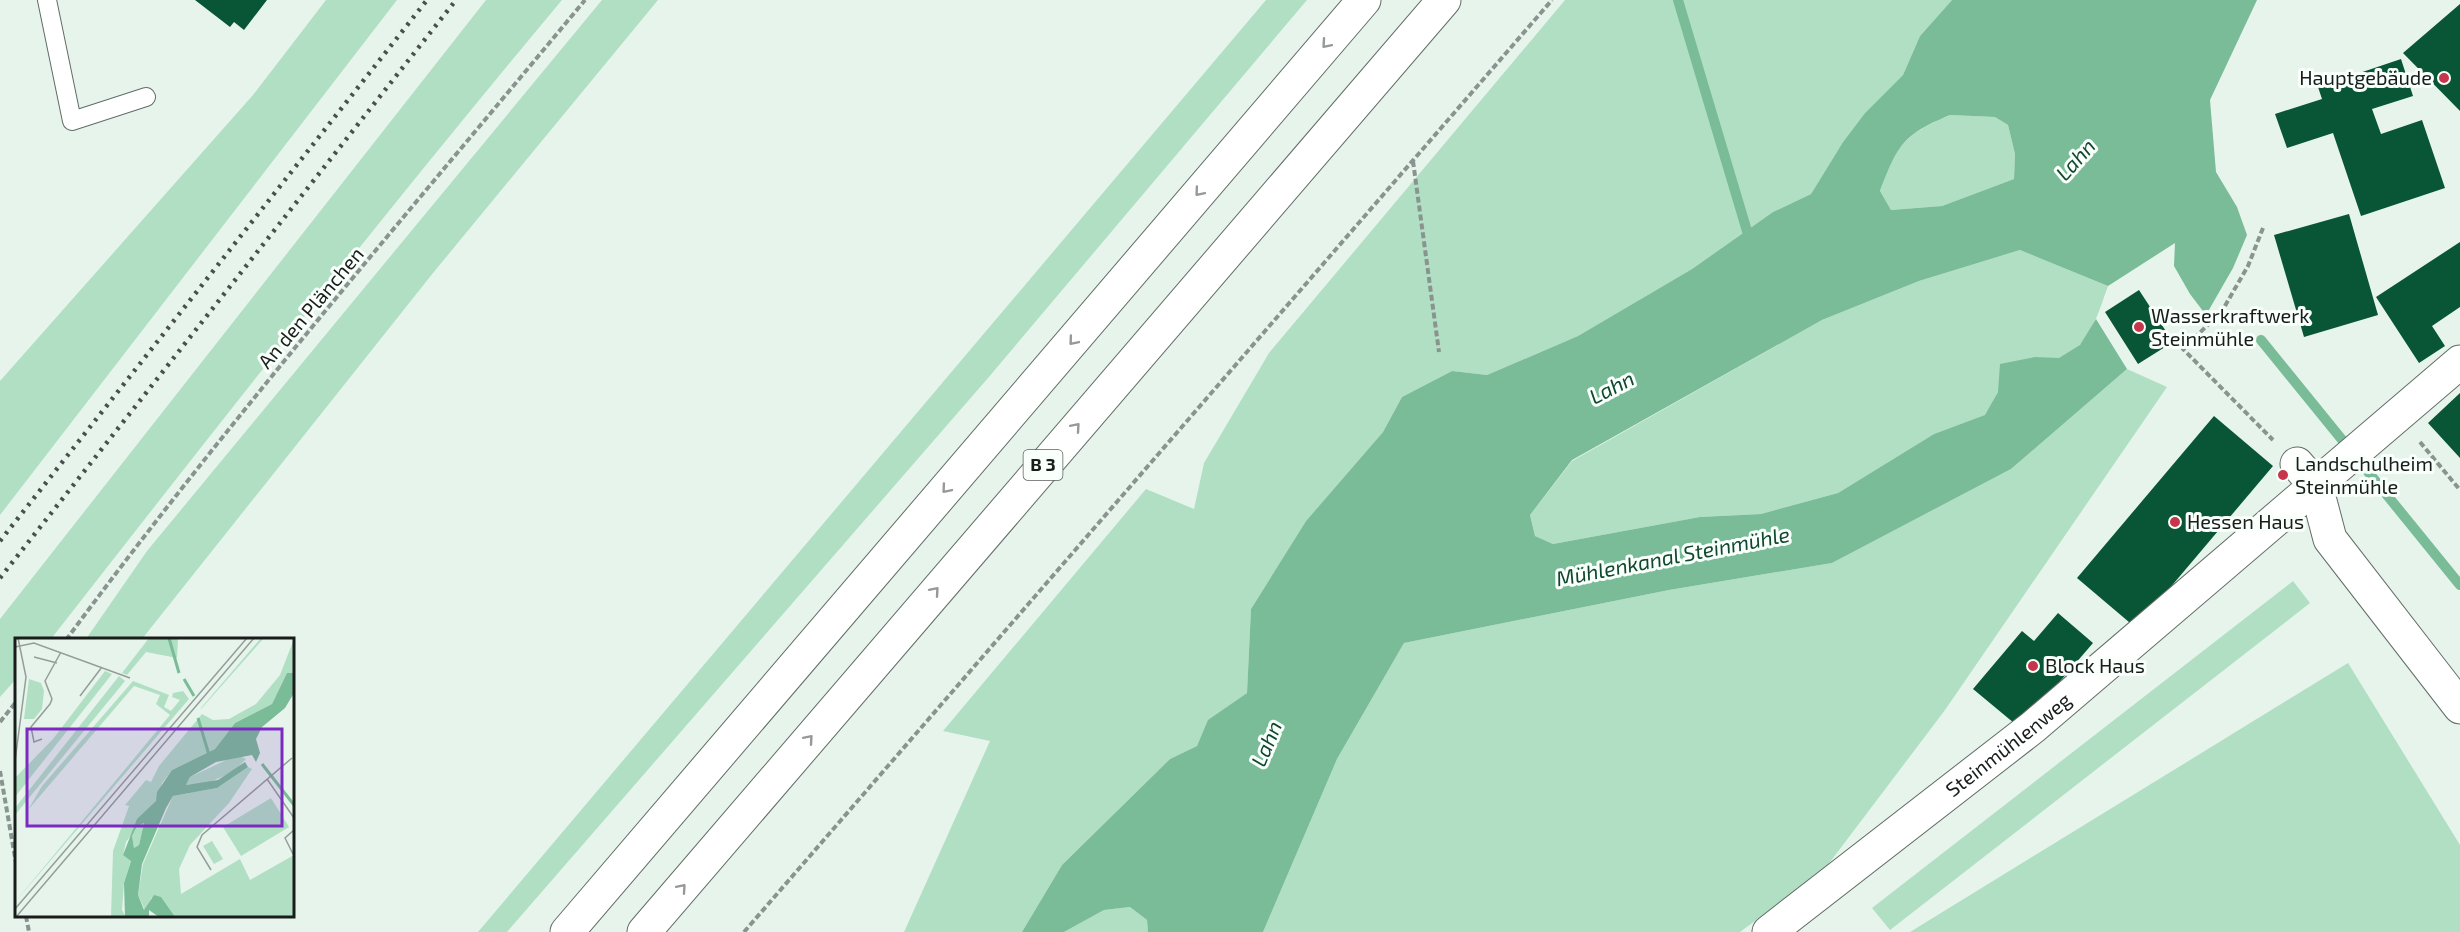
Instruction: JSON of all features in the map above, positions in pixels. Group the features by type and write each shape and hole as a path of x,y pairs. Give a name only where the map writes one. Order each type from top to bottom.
{"main road":[{"path":"567,932 1364,0"},
{"name":"B 3","path":"644,932 1444,0"},
{"name":"Steinmühlenweg","path":"1770,932 2033,727 2317,473 2388,425 2460,362"},
{"path":"2317,473 2330,539 2460,707"}],"lane":[{"path":"46,0 72,121 147,97"}],"path":[{"name":"An den Plänchen","path":"67,638 117,570 239,418 585,0"},
{"path":"744,932 1552,0"},
{"path":"1413,160 1439,352"},
{"path":"2263,228 2248,266 2222,311 2183,349 2317,473"},
{"path":"2388,425 2460,490"},
{"path":"0,722 15,703"},
{"path":"0,771 15,857"},
{"path":"26,917 29,932"}],"shaded area":[{"path":"326,0 397,0 0,515 0,381 253,95"},
{"path":"486,0 562,0 240,397 52,638 15,638 15,680 0,697 0,619"},
{"path":"602,0 658,0 433,273 143,638 87,638 147,551"},
{"path":"1266,0 1307,0 988,378 507,932 478,932"},
{"path":"1565,0 1952,0 1920,36 1903,75 1865,113 1843,142 1811,194 1773,212 1692,269 1578,336 1487,375 1452,371 1402,397 1383,432 1306,521 1251,609 1247,693 1209,720 1197,746 1170,759 1062,865 1022,932 904,932 990,741 943,731 1146,489 1194,509 1204,463 1269,353"},
{"path":"1950,115 1995,117 2008,125 2015,154 2014,179 1942,206 1891,210 1880,191 1897,152 1921,129"},
{"path":"2020,250 2108,286 2091,328 2078,347 2057,359 2035,357 1998,392 1986,415 1934,434 1838,493 1761,514 1700,517 1553,544 1535,536 1530,515 1572,461 1822,320 1919,281"},
{"path":"2127,369 2167,387 1945,710 1824,870 1740,932 1263,932 1337,759 1404,643 1669,590 1832,563 2011,469"},
{"path":"2293,581 2310,603 1890,930 1872,908"},
{"path":"2348,663 2460,845 2460,932 1910,932"},
{"path":"1130,907 1147,920 1148,932 1064,932 1104,910"}],"water":[{"path":"1952,0 2257,0 2210,100 2216,172 2237,207 2247,235 2233,268 2206,315 2190,294 2174,266 2175,243 2108,286 2020,250 1919,281 1822,320 1572,460 1530,515 1535,536 1553,544 1700,517 1761,514 1838,493 1934,434 1985,415 1998,392 2000,364 2035,357 2059,358 2080,345 2096,319 2127,369 2011,469 1832,563 1669,590 1404,643 1337,759 1263,932 1148,932 1147,920 1130,907 1104,910 1064,932 1022,932 1062,865 1170,759 1197,746 1208,720 1247,693 1251,609 1306,521 1383,432 1402,397 1452,371 1487,375 1578,336 1692,269 1773,212 1811,194 1843,142 1865,113 1903,75 1920,36","holes":["1950,115 1995,117 2008,125 2015,154 2014,179 1942,206 1891,210 1880,191 1897,152 1904,143 1921,129"]}],"building":[{"path":"195,0 267,0 244,30 234,22 230,27"},
{"name":"Hauptgebäude","path":"2460,4 2460,111 2403,53"},
{"path":"2401,59 2413,96 2372,109 2381,134 2422,120 2445,188 2361,216 2333,133 2287,148 2275,114 2322,99 2318,87"},
{"path":"2349,214 2378,315 2304,337 2274,235"},
{"path":"2460,242 2460,307 2432,326 2445,346 2419,363 2376,297"},
{"name":"Wasserkraftwerk Steinmühle","path":"2139,290 2173,342 2138,364 2105,312"},
{"path":"2460,393 2460,458 2428,423"},
{"name":"Hessen Haus","path":"2214,416 2273,466 2136,628 2077,578"},
{"name":"Block Haus","path":"2058,613 2093,643 2020,728 1973,689 2022,631 2034,641"}],"waterway":[{"path":"1678,0 1750,241"},
{"path":"2261,340 2460,585"}],"railway":[{"path":"0,541 427,0"},
{"path":"0,578 456,0"}],"place":[{"name":"Hauptgebäude","path":"2444,78"},
{"name":"Wasserkraftwerk Steinmühle","path":"2139,327"},
{"name":"Landschulheim Steinmühle","path":"2283,475"},
{"name":"Hessen Haus","path":"2175,522"},
{"name":"Block Haus","path":"2033,666"}],"water label":[{"name":"Lahn","path":"2076,160"},
{"name":"Lahn","path":"1612,388"},
{"name":"Mühlenkanal Steinmühle","path":"1673,557"},
{"name":"Lahn","path":"1267,744"}]}
